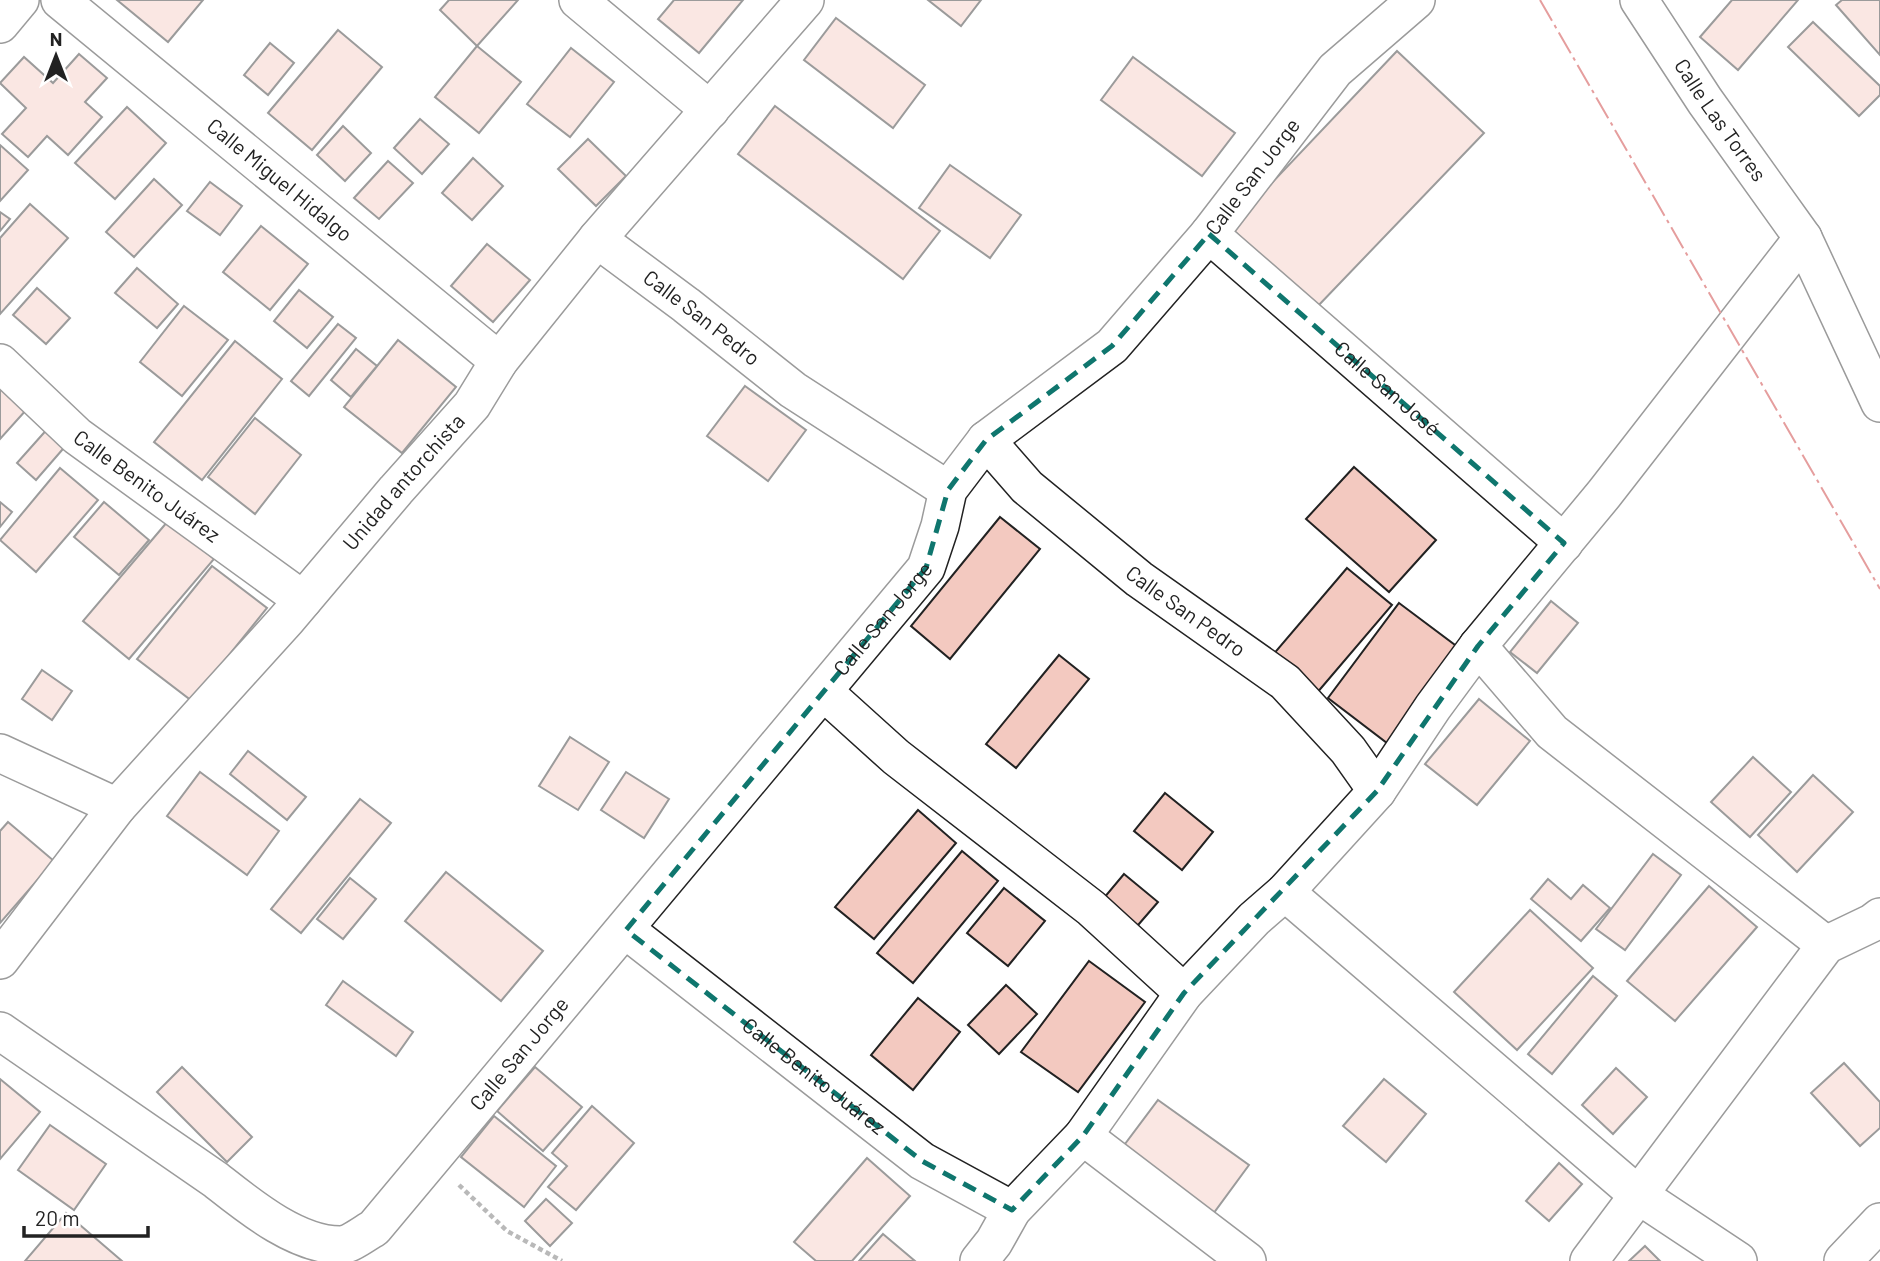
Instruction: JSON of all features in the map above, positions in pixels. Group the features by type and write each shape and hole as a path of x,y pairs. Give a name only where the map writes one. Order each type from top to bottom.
{"street":[{"path":"0,24 20,0"},
{"name":"Calle Miguel Hidalgo","path":"60,0 499,361"},
{"path":"578,0 710,110"},
{"name":"Unidad antorchista","path":"0,960 117,807 303,600 472,405 499,361 597,239 804,0"},
{"name":"Calle San Jorge","path":"0,1031 248,1205 297,1236 342,1245 374,1228 412,1185 430,1158 626,930 926,568 948,490 986,440 1112,346 1209,234 1335,70 1416,0"},
{"name":"Calle Las Torres","path":"1639,0 1705,101 1803,238 1880,403"},
{"name":"Calle San José","path":"1209,234 1564,544"},
{"path":"979,1261 994,1242 1012,1210 1083,1136 1184,993 1254,919 1284,892 1377,791 1478,646 1564,544 1803,238"},
{"name":"Calle San Pedro","path":"597,239 793,390 948,490"},
{"name":"Calle Benito Juárez","path":"0,363 78,436 303,600"},
{"name":"Calle San Pedro","path":"986,440 1027,487 1139,579 1284,682 1348,750 1377,791"},
{"path":"1478,646 1552,732 1826,945"},
{"path":"824,692 896,757 1091,908 1184,993"},
{"path":"0,753 117,807"},
{"path":"1284,892 1637,1194 1738,1261"},
{"path":"1589,1261 1826,945 1880,917"},
{"name":"Calle Benito Juárez","path":"626,930 922,1161 1012,1210"},
{"path":"1083,1136 1247,1261"},
{"path":"1843,1261 1880,1222"}],"path":[{"path":"430,1158 507,1231 562,1261"}],"highlighted area":[{"path":"1209,234 1564,543 1478,646 1377,791 1184,993 1083,1136 1012,1210 922,1161 626,930 926,568 948,490 986,440 1112,346"}],"building":[{"path":"117,0 203,0 168,42"},
{"path":"449,0 518,0 477,46 440,10"},
{"path":"674,0 743,0 699,53 658,19"},
{"path":"928,0 981,0 961,26"},
{"path":"1732,0 1798,0 1738,70 1700,37"},
{"path":"1842,0 1880,0 1880,55 1836,5"},
{"path":"836,18 925,85 893,128 804,60"},
{"path":"1813,22 1880,86 1880,95 1859,116 1788,47"},
{"path":"338,30 382,67 312,150 268,113"},
{"path":"270,43 294,63 268,95 244,75"},
{"path":"477,46 521,82 479,133 435,97"},
{"path":"571,48 614,82 570,137 527,104"},
{"path":"1397,51 1484,133 1316,308 1230,227"},
{"path":"79,54 107,78 85,102 102,117 68,155 47,136 28,157 2,134 26,108 0,83 24,57 53,83"},
{"path":"1133,57 1235,133 1202,176 1101,100"},
{"path":"775,106 940,231 903,279 738,154"},
{"path":"127,107 166,143 115,199 75,163"},
{"path":"420,119 449,144 422,174 394,148"},
{"path":"343,126 371,153 345,181 317,155"},
{"path":"588,139 626,176 596,206 558,169"},
{"path":"0,145 28,170 0,201"},
{"path":"473,158 503,186 472,220 442,193"},
{"path":"388,161 413,183 379,219 354,198"},
{"path":"950,165 1021,215 990,258 919,208"},
{"path":"154,179 182,205 134,257 106,232"},
{"path":"210,182 242,206 220,235 187,211"},
{"path":"30,204 68,238 0,314 0,238"},
{"path":"0,212 10,219 0,231"},
{"path":"261,226 308,264 270,310 223,272"},
{"path":"487,244 530,280 493,322 451,286"},
{"path":"137,268 178,304 157,328 115,293"},
{"path":"37,288 70,318 46,344 13,315"},
{"path":"299,290 333,317 307,348 274,321"},
{"path":"184,306 228,340 182,396 140,362"},
{"path":"338,324 356,338 309,396 291,381"},
{"path":"398,340 456,387 402,453 344,407"},
{"path":"235,341 282,379 202,480 154,442"},
{"path":"356,349 377,366 351,397 331,380"},
{"path":"0,385 27,409 0,439"},
{"path":"745,386 806,430 768,481 707,436"},
{"path":"255,418 301,455 255,514 208,477"},
{"path":"50,426 69,442 36,480 17,463"},
{"path":"1354,467 1436,540 1389,592 1306,519"},
{"path":"60,468 98,500 36,572 0,540"},
{"path":"0,502 12,512 0,527"},
{"path":"104,502 149,540 119,575 74,537"},
{"path":"1000,517 1040,549 950,659 911,626"},
{"path":"168,521 214,559 129,659 83,621"},
{"path":"212,566 267,608 192,701 137,659"},
{"path":"1347,568 1392,605 1316,694 1271,657"},
{"path":"1551,601 1578,623 1537,673 1510,652"},
{"path":"1399,603 1459,648 1387,743 1328,698"},
{"path":"1059,655 1089,679 1016,768 986,744"},
{"path":"42,670 72,691 52,720 22,699"},
{"path":"1479,699 1530,741 1477,805 1425,764"},
{"path":"570,737 609,762 578,810 539,786"},
{"path":"248,751 306,797 287,820 230,774"},
{"path":"1753,757 1791,792 1750,837 1711,802"},
{"path":"200,772 279,831 247,875 167,816"},
{"path":"626,772 669,799 644,838 601,810"},
{"path":"1813,775 1853,812 1797,872 1758,835"},
{"path":"1165,793 1213,832 1182,870 1134,831"},
{"path":"360,799 391,823 301,933 271,909"},
{"path":"918,810 956,843 874,939 835,907"},
{"path":"8,822 54,861 0,923 0,831"},
{"path":"962,851 998,881 913,983 877,953"},
{"path":"1653,854 1681,875 1625,950 1596,929"},
{"path":"446,872 543,951 501,1001 405,921"},
{"path":"1124,874 1158,902 1132,932 1098,905"},
{"path":"350,878 376,899 343,939 317,919"},
{"path":"1548,879 1571,899 1583,885 1610,908 1581,941 1531,899"},
{"path":"1709,886 1757,927 1675,1021 1627,981"},
{"path":"1004,888 1045,921 1008,966 967,933"},
{"path":"1530,910 1593,968 1517,1050 1454,992"},
{"path":"1089,961 1145,1002 1078,1092 1021,1052"},
{"path":"1593,976 1617,996 1552,1074 1528,1054"},
{"path":"343,981 413,1032 396,1056 326,1005"},
{"path":"1006,985 1037,1014 999,1054 968,1025"},
{"path":"918,998 960,1032 913,1090 871,1055"},
{"path":"1844,1063 1880,1102 1880,1128 1860,1146 1811,1093"},
{"path":"182,1067 252,1137 227,1162 157,1092"},
{"path":"535,1067 582,1107 543,1151 497,1111"},
{"path":"1616,1068 1647,1097 1613,1134 1582,1105"},
{"path":"0,1079 40,1112 0,1159"},
{"path":"1384,1079 1426,1114 1386,1162 1343,1126"},
{"path":"1158,1100 1249,1165 1213,1214 1122,1148"},
{"path":"592,1106 634,1143 576,1210 548,1187 567,1166 552,1153"},
{"path":"494,1116 556,1166 524,1207 461,1157"},
{"path":"50,1125 106,1164 74,1210 18,1170"},
{"path":"867,1158 910,1196 852,1261 816,1261 794,1242"},
{"path":"1559,1163 1582,1184 1549,1221 1526,1201"},
{"path":"546,1199 572,1223 550,1246 525,1221"},
{"path":"66,1213 122,1261 25,1261"},
{"path":"883,1234 915,1261 859,1261"},
{"path":"1645,1246 1660,1261 1629,1261"}],"power":[{"path":"1540,0 1880,589"}]}
